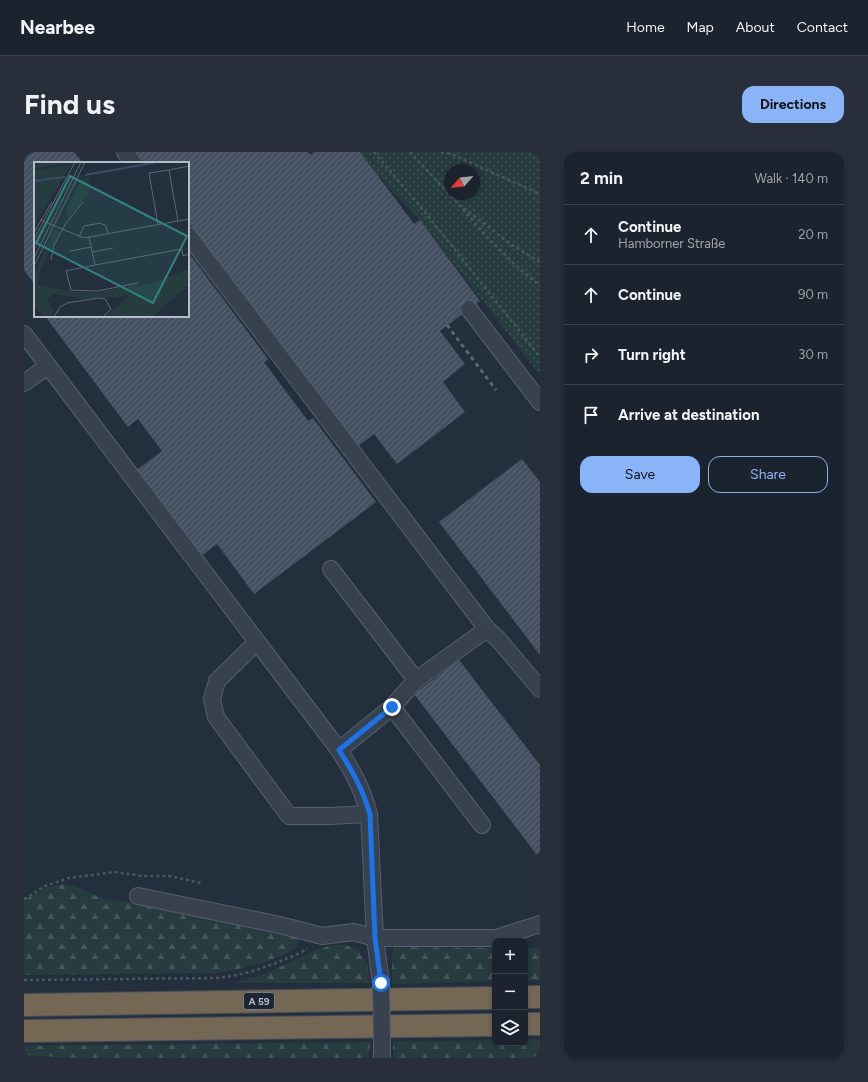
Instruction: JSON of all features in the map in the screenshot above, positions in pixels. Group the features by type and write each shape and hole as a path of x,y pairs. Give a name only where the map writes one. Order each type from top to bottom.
{"highway":[{"path":"528,997 540,997"},
{"name":"A 59","path":"24,1005 492,998"},
{"path":"528,1024 540,1024"},
{"path":"24,1032 492,1025"}],"street":[{"path":"125,152 132,162"},
{"path":"189,236 487,629 499,640 540,689"},
{"path":"469,310 540,402"},
{"path":"24,334 339,750 356,776 370,814 375,938 381,983 382,1058"},
{"path":"24,383 48,366"},
{"path":"331,569 416,680"},
{"path":"339,750 392,707 416,680 487,629"},
{"path":"257,642 217,681 212,699 216,718 289,816 370,814"},
{"path":"392,707 482,825"},
{"path":"138,896 280,925 322,936 354,932 375,938 496,938 540,924"}],"path":[{"path":"374,152 428,216 540,357"},
{"path":"410,152 459,204 488,238 540,286"},
{"path":"441,152 451,154 540,194"},
{"path":"459,204 512,245 540,262"},
{"path":"24,898 45,886 69,878 114,872 142,876 169,876 201,883"},
{"path":"24,980 218,978 238,976 262,969 302,952 322,936"}],"green space":[{"path":"356,152 540,152 540,375 420,220"},
{"path":"63,884 75,886 103,899 167,907 235,922 267,932 297,936 299,942 298,946 290,952 270,961 216,973 24,975 24,900 45,888"},
{"path":"332,945 344,945 358,949 368,966 370,983 234,983 262,975 319,949"},
{"path":"395,947 492,948 492,981 392,984 392,952"},
{"path":"528,948 540,948 540,980 528,981"},
{"path":"540,1039 540,1058 395,1058 393,1055 393,1042 492,1040 492,1046 528,1046 528,1040"},
{"path":"370,1042 369,1058 75,1058 24,1055 24,1046"}],"building":[{"path":"24,152 74,152 82,162 34,162 34,284 24,270"},
{"path":"136,152 308,152 310,155 314,152 360,152 414,224 420,220 480,301 440,331 465,364 443,382 465,412 397,464 374,434 358,446 189,222 189,162 143,162"},
{"path":"189,253 268,359 264,362 308,421 313,418 376,502 254,594 217,544 201,556 137,470 162,451 138,419 128,427 46,317 189,317"},
{"path":"522,459 540,482 540,655 439,522"},
{"path":"459,660 540,765 540,852 537,855 414,694"}],"railway":[{"path":"447,325 496,390"}],"route":[{"path":"381,983 375,938 370,814 356,776 339,750 392,707"}]}
